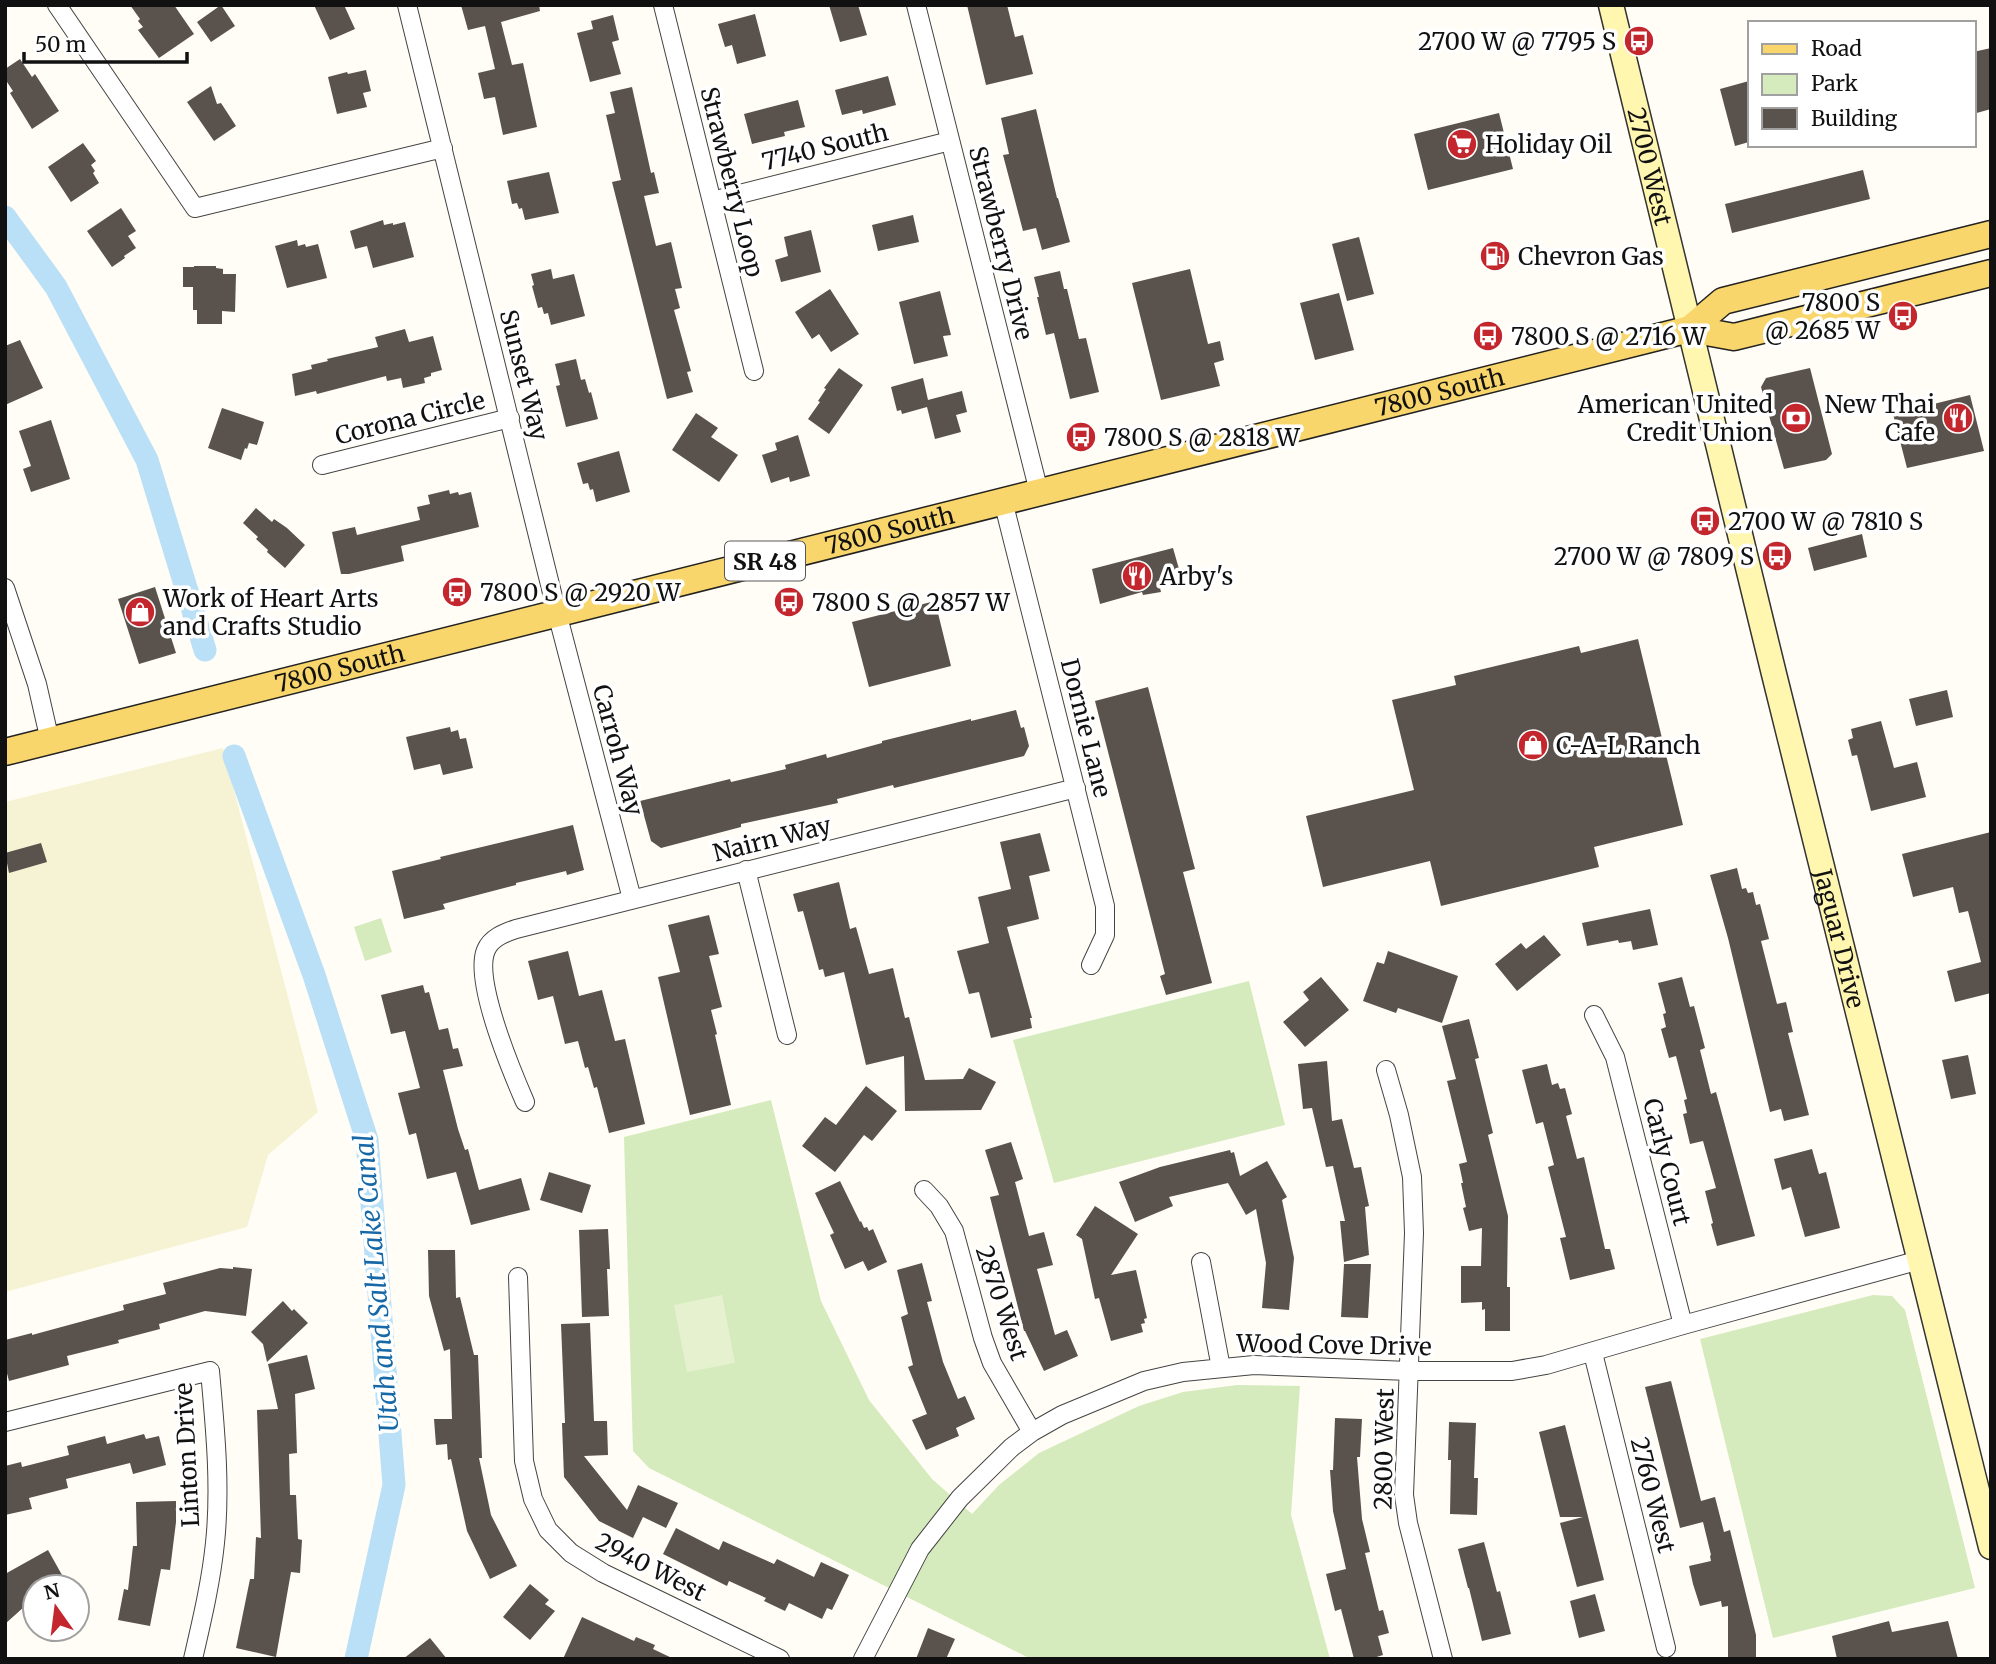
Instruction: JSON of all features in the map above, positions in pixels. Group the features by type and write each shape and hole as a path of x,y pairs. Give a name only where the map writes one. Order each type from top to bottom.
{"main road":[{"name":"2700 West","path":"1611,5 1690,329"},
{"name":"7800 South","path":"1690,329 1723,301 1991,234"},
{"name":"7800 South","path":"5,752 1690,329 1734,337 1991,273"},
{"name":"Jaguar Drive","path":"1690,329 1991,1546"}],"street":[{"path":"57,5 195,208 443,148"},
{"name":"Sunset Way","path":"407,5 557,613"},
{"name":"Strawberry Loop","path":"663,5 754,371"},
{"name":"Strawberry Drive","path":"916,5 1039,492"},
{"name":"7740 South","path":"712,201 950,141"},
{"name":"Corona Circle","path":"322,465 510,418"},
{"name":"Dornie Lane","path":"1003,501 1105,906 1105,935 1091,965"},
{"path":"5,588 37,684 50,741"},
{"name":"Carroh Way","path":"557,613 632,899"},
{"name":"Nairn Way","path":"525,1102 503,1049 485,983 482,963 486,948 499,935 1076,788"},
{"path":"746,870 787,1035"},
{"name":"Carly Court","path":"1594,1015 1615,1057 1683,1325"},
{"name":"2800 West","path":"1386,1070 1412,1177 1414,1233 1404,1495 1408,1523 1443,1659"},
{"name":"2870 West","path":"924,1190 939,1206 954,1231 992,1363 1032,1432"},
{"name":"Wood Cove Drive","path":"863,1659 920,1549 960,1498 1012,1447 1032,1432 1062,1415 1144,1381 1183,1372 1254,1365 1409,1371 1512,1371 1593,1353 1683,1325 1920,1260"},
{"path":"1200,1262 1222,1368"},
{"name":"2940 West","path":"517,1277 524,1461 533,1499 548,1530 571,1553 603,1573 780,1659"},
{"name":"2760 West","path":"1593,1353 1666,1648"},
{"name":"Linton Drive","path":"5,1422 210,1371 218,1491 209,1588 193,1659"}],"shaded area":[{"path":"223,748 318,1112 268,1155 247,1227 5,1292 5,802"}],"green space":[{"path":"381,918 392,952 365,961 354,927"},
{"path":"1249,981 1285,1125 1054,1183 1013,1040"},
{"path":"771,1100 821,1301 869,1400 932,1479 972,1514 999,1485 1039,1453 1139,1406 1183,1392 1237,1385 1300,1386 1291,1515 1330,1659 1031,1659 649,1468 633,1451 624,1137"},
{"path":"722,1295 735,1363 687,1372 674,1305"},
{"path":"1873,1295 1892,1296 1905,1310 1975,1588 1773,1638 1700,1339"}],"building":[{"path":"130,5 174,5 194,34 159,58 138,30 143,27"},
{"path":"221,5 235,26 211,42 197,22"},
{"path":"314,5 344,5 355,29 330,40"},
{"path":"461,5 539,5 540,11 501,22 512,65 523,63 537,127 503,135 495,97 484,99 478,73 495,69 485,26 468,30"},
{"path":"829,5 858,5 867,35 840,42"},
{"path":"967,5 1007,5 1015,37 1023,35 1033,74 986,85"},
{"path":"755,14 766,56 737,64 732,45 725,47 718,24"},
{"path":"613,15 619,40 612,42 621,74 590,82 577,33 593,29 591,21"},
{"path":"1991,48 1991,109 1975,113 1975,52"},
{"path":"20,59 32,77 35,74 59,111 32,129 10,93 13,91 5,79 5,69"},
{"path":"366,70 371,91 363,93 367,107 337,114 328,77"},
{"path":"888,76 896,105 863,114 862,110 842,115 835,90"},
{"path":"1748,81 1748,142 1735,146 1720,89"},
{"path":"211,86 217,104 221,103 236,126 214,141 187,102"},
{"path":"632,87 651,173 654,172 659,193 644,196 656,246 671,242 682,288 675,289 680,308 674,310 691,371 687,372 693,392 667,399 612,182 621,180 606,115 615,113 610,92"},
{"path":"798,100 805,127 784,132 785,136 752,144 744,114"},
{"path":"1036,109 1070,242 1042,250 1036,228 1023,231 1003,155 1009,154 1001,118"},
{"name":"Holiday Oil","path":"1499,113 1513,169 1428,190 1414,134"},
{"path":"83,143 96,161 91,165 99,183 71,202 48,167"},
{"path":"1863,170 1870,199 1732,233 1725,204"},
{"path":"549,172 559,213 525,220 522,208 519,209 517,203 512,204 507,181"},
{"path":"121,208 136,231 128,236 136,248 112,267 87,231"},
{"path":"913,215 919,242 878,251 872,225"},
{"path":"383,220 384,225 405,222 414,257 373,268 367,246 355,249 350,231"},
{"path":"811,230 821,272 781,282 775,260 788,256 784,237"},
{"path":"1359,237 1374,294 1347,301 1332,244"},
{"path":"297,240 298,246 318,244 327,278 287,288 275,246"},
{"path":"216,266 223,269 223,274 236,274 235,312 222,311 222,324 197,324 197,310 193,310 193,287 183,287 183,267"},
{"path":"551,269 553,279 574,274 585,316 551,325 548,313 544,314 542,307 538,308 531,274"},
{"path":"1190,269 1208,344 1220,341 1224,360 1214,363 1220,386 1161,400 1132,283"},
{"path":"1060,271 1079,339 1086,338 1099,392 1070,399 1054,333 1046,335 1034,277"},
{"path":"830,289 859,334 831,352 819,334 812,339 795,312"},
{"path":"940,291 951,335 943,336 948,356 914,364 899,302"},
{"path":"1339,293 1354,350 1315,360 1300,303"},
{"path":"405,329 409,342 433,336 442,370 424,378 425,383 403,388 401,378 387,381 386,376 317,394 316,391 295,396 292,374 312,369 311,365 328,361 327,359 378,347 375,337"},
{"path":"20,340 43,388 5,405 5,346"},
{"path":"576,359 581,380 585,379 589,393 591,392 598,419 566,427 556,386 560,385 555,364"},
{"path":"839,368 863,385 829,434 808,419 820,402 818,401 826,389 824,388"},
{"path":"1810,368 1832,454 1826,460 1784,469 1761,387 1766,378"},
{"path":"923,378 928,400 962,391 967,412 956,415 961,432 935,439 927,407 902,414 901,410 897,411 891,387"},
{"path":"1970,395 1984,451 1907,468 1893,414"},
{"path":"222,408 264,422 257,445 249,443 241,460 208,448"},
{"path":"696,413 718,428 711,437 738,455 719,482 672,450"},
{"path":"51,420 70,479 31,492 23,469 31,466 19,431"},
{"path":"798,435 810,476 790,482 789,477 771,483 762,455 777,450 775,443"},
{"path":"619,451 630,492 596,502 593,489 590,490 588,483 583,484 577,463"},
{"path":"449,490 450,494 458,492 459,495 471,492 479,527 401,546 404,561 341,574 332,532 355,527 357,535 420,520 417,507 430,504 428,495"},
{"path":"256,508 272,522 274,519 287,528 305,545 285,568 267,552 256,539 258,537 243,523"},
{"path":"1862,534 1867,557 1814,571 1808,548"},
{"name":"Arby's","path":"1173,548 1183,583 1160,588 1161,592 1143,595 1142,592 1100,604 1092,569"},
{"path":"155,587 176,653 139,664 118,599"},
{"path":"935,601 951,666 869,687 852,622"},
{"name":"C-A-L Ranch","path":"1638,639 1683,825 1594,847 1599,867 1441,906 1430,861 1323,887 1306,816 1414,790 1392,700 1456,685 1454,676 1579,646 1581,653"},
{"path":"1148,687 1195,869 1183,872 1212,983 1166,995 1160,976 1165,974 1095,701"},
{"path":"1947,690 1953,717 1916,726 1909,699"},
{"path":"1016,710 1029,746 1024,756 837,799 838,803 741,824 741,827 661,848 651,841 640,801 730,779 731,782 786,769 785,765 826,754 827,758 882,741"},
{"path":"1881,721 1894,768 1917,762 1926,797 1871,811 1857,755 1852,756 1848,740 1853,738 1851,729"},
{"path":"450,727 451,732 458,730 460,739 466,738 473,768 443,775 440,764 414,770 406,737"},
{"path":"573,825 584,870 567,875 566,871 516,883 443,904 445,909 404,919 392,871"},
{"path":"1991,832 1991,993 1955,1002 1947,971 1981,962 1968,911 1959,913 1953,887 1913,897 1902,854"},
{"path":"1040,833 1050,871 1029,876 1039,919 1007,927 1032,1018 1032,1028 991,1038 979,992 969,994 957,951 989,943 978,897 1011,889 1000,842"},
{"path":"41,843 47,862 9,873 5,853"},
{"path":"1737,868 1742,889 1746,888 1748,893 1753,892 1756,905 1760,904 1769,939 1761,941 1777,1004 1786,1002 1793,1032 1788,1033 1809,1115 1784,1121 1781,1109 1770,1112 1710,875"},
{"path":"839,882 850,929 856,927 869,974 893,968 905,1018 909,1017 925,1080 963,1079 969,1068 996,1082 981,1110 905,1111 904,1056 866,1065 844,972 825,977 823,969 819,970 803,911 798,912 793,894"},
{"path":"1650,909 1658,945 1633,950 1631,941 1619,943 1618,940 1587,946 1582,923"},
{"path":"709,915 719,954 709,956 722,1007 711,1010 731,1105 690,1115 658,977 680,972 668,925"},
{"path":"1544,935 1561,955 1517,991 1495,964 1521,943 1526,949"},
{"path":"568,951 579,996 602,990 615,1041 625,1039 645,1124 609,1133 597,1087 594,1088 588,1067 585,1068 578,1041 565,1044 553,996 538,1000 528,961"},
{"path":"1388,951 1458,976 1442,1023 1398,1008 1396,1013 1363,1001 1377,962 1384,964"},
{"path":"1321,977 1349,1010 1305,1047 1283,1022 1309,1000 1303,992"},
{"path":"1682,977 1690,1007 1694,1006 1705,1048 1700,1050 1711,1094 1716,1092 1755,1236 1717,1246 1705,1191 1716,1188 1703,1141 1690,1144 1683,1114 1687,1113 1684,1100 1687,1099 1676,1056 1669,1058 1661,1029 1666,1027 1663,1014 1666,1013 1658,983"},
{"path":"423,985 425,993 429,992 439,1030 448,1028 453,1049 458,1048 463,1066 443,1070 458,1129 465,1150 468,1149 479,1190 521,1178 530,1210 471,1225 456,1172 427,1179 416,1133 409,1135 398,1093 420,1088 405,1031 391,1034 381,995"},
{"path":"1469,1019 1479,1058 1475,1059 1493,1133 1488,1135 1508,1216 1507,1287 1510,1287 1510,1331 1485,1331 1485,1309 1482,1310 1482,1302 1461,1303 1461,1266 1481,1266 1482,1228 1469,1231 1463,1208 1466,1207 1459,1164 1467,1162 1447,1081 1456,1079 1442,1026"},
{"path":"1968,1055 1976,1094 1951,1099 1942,1060"},
{"path":"1327,1061 1332,1121 1342,1119 1354,1168 1361,1167 1369,1206 1365,1207 1369,1255 1344,1262 1340,1221 1345,1221 1333,1166 1326,1167 1312,1108 1303,1109 1298,1064"},
{"path":"1547,1064 1552,1085 1558,1083 1560,1089 1565,1088 1572,1114 1566,1116 1577,1159 1584,1157 1605,1249 1610,1249 1615,1269 1570,1280 1560,1238 1566,1237 1548,1167 1554,1165 1543,1122 1536,1124 1522,1070"},
{"path":"866,1086 897,1111 872,1141 864,1135 835,1172 802,1146 825,1117 836,1125"},
{"path":"1011,1142 1023,1179 1015,1182 1029,1236 1044,1232 1053,1265 1037,1269 1055,1335 1067,1330 1078,1356 1044,1371 1024,1331 990,1197 999,1195 985,1150"},
{"path":"1812,1149 1819,1174 1826,1172 1840,1228 1805,1237 1791,1187 1782,1190 1774,1159"},
{"path":"1230,1150 1231,1153 1234,1152 1240,1176 1267,1161 1287,1197 1282,1200 1294,1258 1289,1310 1262,1308 1266,1263 1256,1209 1246,1215 1228,1183 1169,1197 1173,1206 1135,1222 1119,1182 1160,1167"},
{"path":"549,1172 591,1185 582,1213 540,1200"},
{"path":"840,1181 864,1228 867,1227 869,1231 873,1229 887,1262 868,1271 863,1261 845,1269 830,1235 834,1233 815,1193"},
{"path":"1095,1206 1138,1234 1111,1275 1136,1270 1147,1318 1144,1319 1145,1323 1141,1324 1143,1332 1111,1341 1099,1298 1095,1299 1082,1239 1076,1235"},
{"path":"608,1229 609,1316 582,1317 579,1230"},
{"path":"428,1250 455,1250 456,1298 460,1297 474,1355 478,1355 482,1458 479,1458 491,1515 517,1566 490,1579 467,1531 451,1459 448,1460 447,1444 436,1445 434,1419 452,1419 450,1349 444,1351 429,1296"},
{"path":"922,1263 932,1301 927,1302 943,1362 958,1399 965,1396 975,1419 956,1428 959,1436 926,1450 912,1420 927,1414 908,1367 913,1365 901,1317 908,1314 897,1270"},
{"path":"1344,1264 1371,1264 1368,1318 1341,1317"},
{"path":"233,1267 252,1269 246,1316 205,1311 159,1324 160,1329 118,1340 119,1343 67,1356 69,1365 9,1381 5,1366 5,1340 124,1310 123,1305 166,1294 163,1283"},
{"path":"283,1301 308,1323 267,1362 263,1344 251,1332"},
{"path":"590,1323 594,1421 607,1421 608,1455 584,1456 627,1510 638,1485 678,1503 666,1528 643,1517 633,1538 599,1521 564,1477 561,1324"},
{"path":"307,1355 315,1389 295,1394 297,1453 289,1454 290,1495 296,1495 298,1539 302,1540 300,1573 291,1572 276,1657 236,1648 250,1579 254,1579 256,1537 261,1538 257,1410 278,1409 268,1364"},
{"path":"1671,1381 1701,1501 1715,1497 1724,1532 1730,1530 1756,1635 1756,1659 1728,1659 1728,1606 1722,1607 1721,1601 1700,1606 1693,1584 1689,1566 1711,1561 1703,1522 1680,1528 1645,1387"},
{"path":"1335,1418 1362,1419 1360,1457 1357,1457 1362,1519 1370,1552 1365,1553 1379,1611 1383,1610 1389,1633 1378,1636 1383,1655 1370,1659 1354,1659 1341,1609 1335,1611 1326,1574 1346,1569 1333,1511 1330,1470 1333,1470"},
{"path":"1449,1422 1476,1423 1474,1478 1478,1478 1477,1515 1450,1514"},
{"path":"1565,1425 1604,1580 1577,1587 1560,1523 1583,1517 1560,1517 1539,1432"},
{"path":"144,1434 146,1439 159,1436 166,1465 133,1474 130,1463 66,1479 68,1488 29,1498 32,1509 5,1515 5,1466 21,1462 22,1467 69,1455 67,1446 105,1436 107,1444"},
{"path":"176,1501 170,1570 161,1569 150,1626 118,1620 124,1589 128,1590 133,1546 137,1546 136,1502"},
{"path":"676,1528 719,1550 723,1541 774,1564 777,1559 814,1577 821,1562 849,1575 832,1610 827,1608 822,1619 789,1603 785,1611 764,1601 766,1598 729,1581 727,1586 663,1554"},
{"path":"1484,1542 1511,1634 1482,1641 1458,1549"},
{"path":"48,1550 61,1573 21,1573 21,1610 5,1624 5,1574"},
{"path":"530,1584 549,1600 545,1604 555,1611 530,1640 503,1617"},
{"path":"1595,1594 1605,1631 1579,1638 1570,1601"},
{"path":"582,1617 634,1641 636,1637 655,1645 653,1649 674,1659 563,1659"},
{"path":"1889,1621 1892,1632 1948,1621 1958,1659 1837,1659 1832,1636"},
{"path":"928,1628 955,1639 946,1659 916,1659"},
{"path":"430,1638 447,1659 403,1659"}],"waterway":[{"name":"Utah and Salt Lake Canal","path":"5,217 56,287 147,460 205,650"},
{"name":"Utah and Salt Lake Canal","path":"234,756 314,975 367,1140 394,1485 356,1659"}],"place":[{"name":"2700 W @ 7795 S","path":"1639,41"},
{"name":"Holiday Oil","path":"1462,144"},
{"name":"Chevron Gas","path":"1495,256"},
{"name":"7800 S @ 2685 W","path":"1903,316"},
{"name":"7800 S @ 2716 W","path":"1488,336"},
{"name":"American United Credit Union","path":"1796,418"},
{"name":"New Thai Cafe","path":"1958,418"},
{"name":"7800 S @ 2818 W","path":"1081,437"},
{"name":"2700 W @ 7810 S","path":"1705,521"},
{"name":"2700 W @ 7809 S","path":"1777,556"},
{"name":"Arby's","path":"1137,576"},
{"name":"7800 S @ 2920 W","path":"457,592"},
{"name":"7800 S @ 2857 W","path":"789,602"},
{"name":"Work of Heart Arts and Crafts Studio","path":"140,612"},
{"name":"C-A-L Ranch","path":"1533,745"}]}
